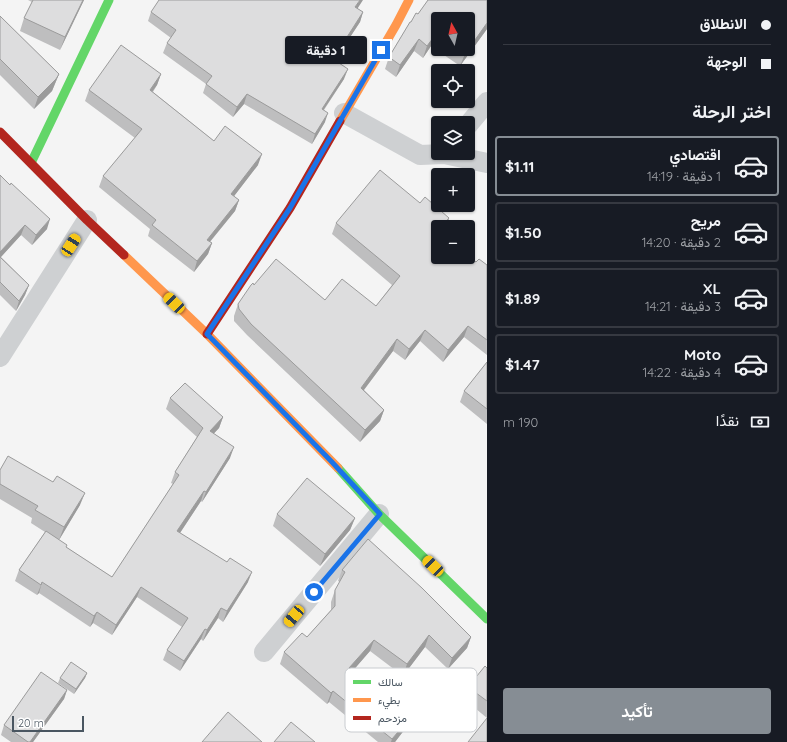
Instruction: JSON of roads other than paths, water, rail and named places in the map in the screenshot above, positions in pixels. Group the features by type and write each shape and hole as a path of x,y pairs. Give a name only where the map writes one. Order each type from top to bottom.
{"main road":[{"path":"31,163 109,0"},
{"path":"207,334 290,208 409,0"},
{"path":"0,132 87,220 207,334 331,461 380,514 487,619"}],"street":[{"path":"475,117 487,102"},
{"path":"344,113 420,155 431,155"},
{"path":"473,160 487,163"},
{"path":"0,357 87,220"},
{"path":"264,652 380,514"}]}
